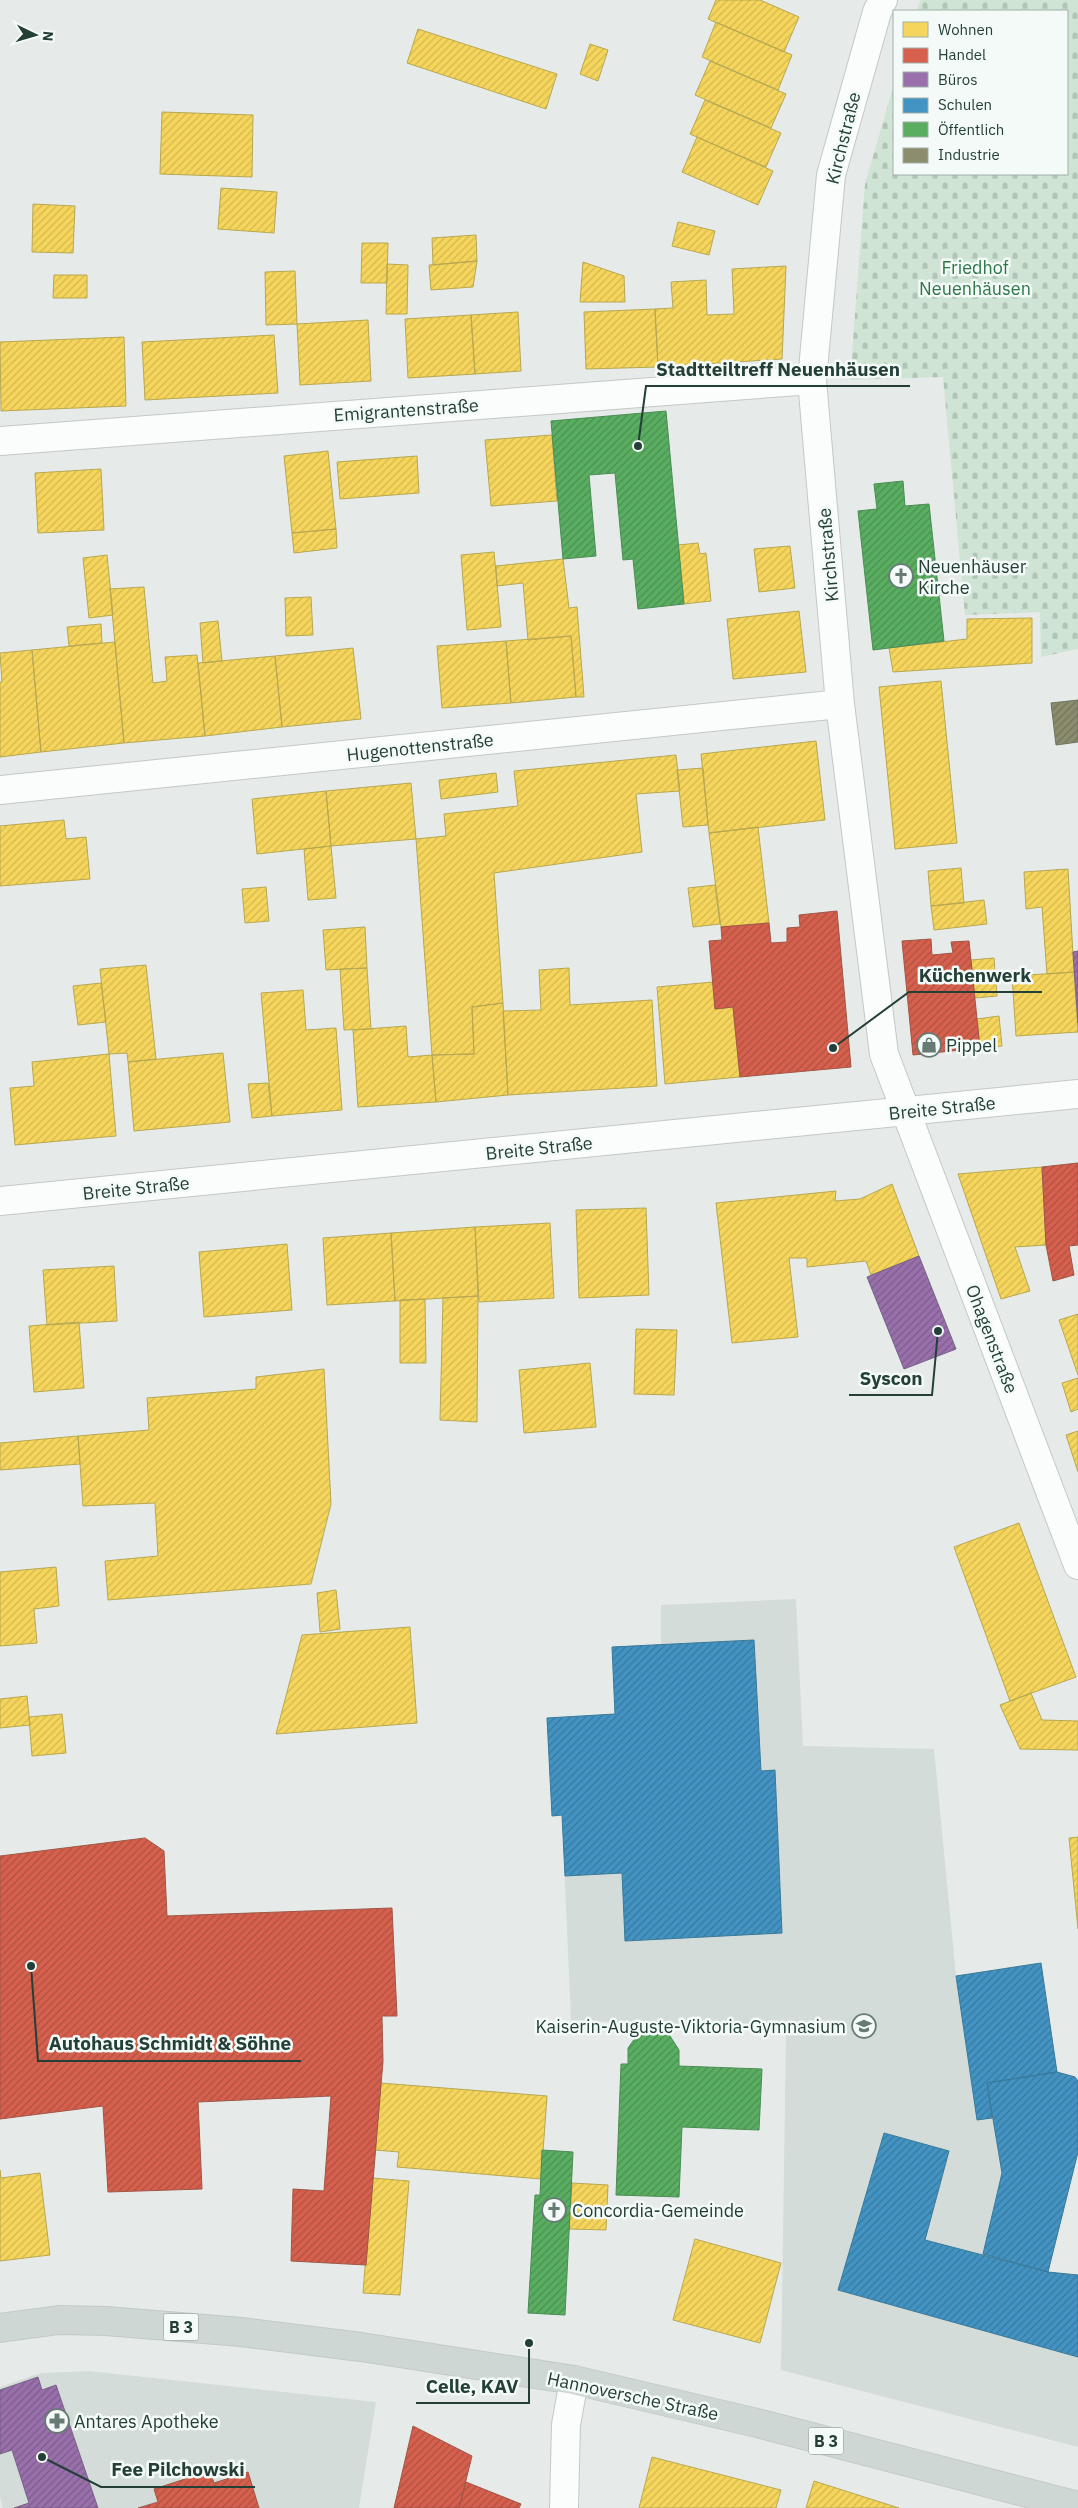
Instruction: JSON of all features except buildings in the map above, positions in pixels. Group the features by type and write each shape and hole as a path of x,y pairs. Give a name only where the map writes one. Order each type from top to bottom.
{"main road":[{"name":"Hannoversche Straße","path":"0,2328 59,2320 106,2321 241,2332 361,2347 574,2380 757,2424 1078,2506"}],"street":[{"name":"Kirchstraße","path":"883,0 877,12 831,175 812,380 840,704 884,1054 908,1112"},
{"name":"Emigrantenstraße","path":"0,441 812,380"},
{"name":"Hugenottenstraße","path":"0,790 840,704"},
{"name":"Breite Straße","path":"0,1201 1078,1094"},
{"name":"Ohagenstraße","path":"908,1112 1078,1565"},
{"path":"564,2508 566,2425 574,2380"}],"shaded area":[{"name":"Kaiserin-Auguste-Viktoria-Gymnasium","path":"796,1599 803,1746 934,1749 956,1976 1057,2072 1075,2077 1078,2081 1078,2152 1048,2272 1078,2275 1078,2447 781,2370 786,2031 571,2020 562,1816 552,1816 547,1718 615,1714 612,1647 661,1644 661,1605"},
{"path":"89,2371 376,2402 359,2508 3,2508 0,2498 0,2387 41,2373"}],"green space":[{"name":"Friedhof Neuenhäusen","path":"921,0 1078,0 1078,649 1041,657 1040,612 965,615 943,377 850,380 865,184 893,87 893,175 1068,175 1068,10 916,10"}],"place":[{"name":"Stadtteiltreff Neuenhäusen","path":"638,446"},
{"name":"Neuenhäuser Kirche","path":"901,576"},
{"name":"Pippel","path":"929,1045"},
{"name":"Küchenwerk","path":"833,1048"},
{"name":"Syscon","path":"938,1331"},
{"name":"Autohaus Schmidt & Söhne","path":"31,1966"},
{"name":"Kaiserin-Auguste-Viktoria-Gymnasium","path":"864,2026"},
{"name":"Concordia-Gemeinde","path":"554,2210"},
{"name":"Celle, KAV","path":"529,2343"},
{"name":"Antares Apotheke","path":"57,2421"},
{"name":"Fee Pilchowski","path":"42,2457"}]}
